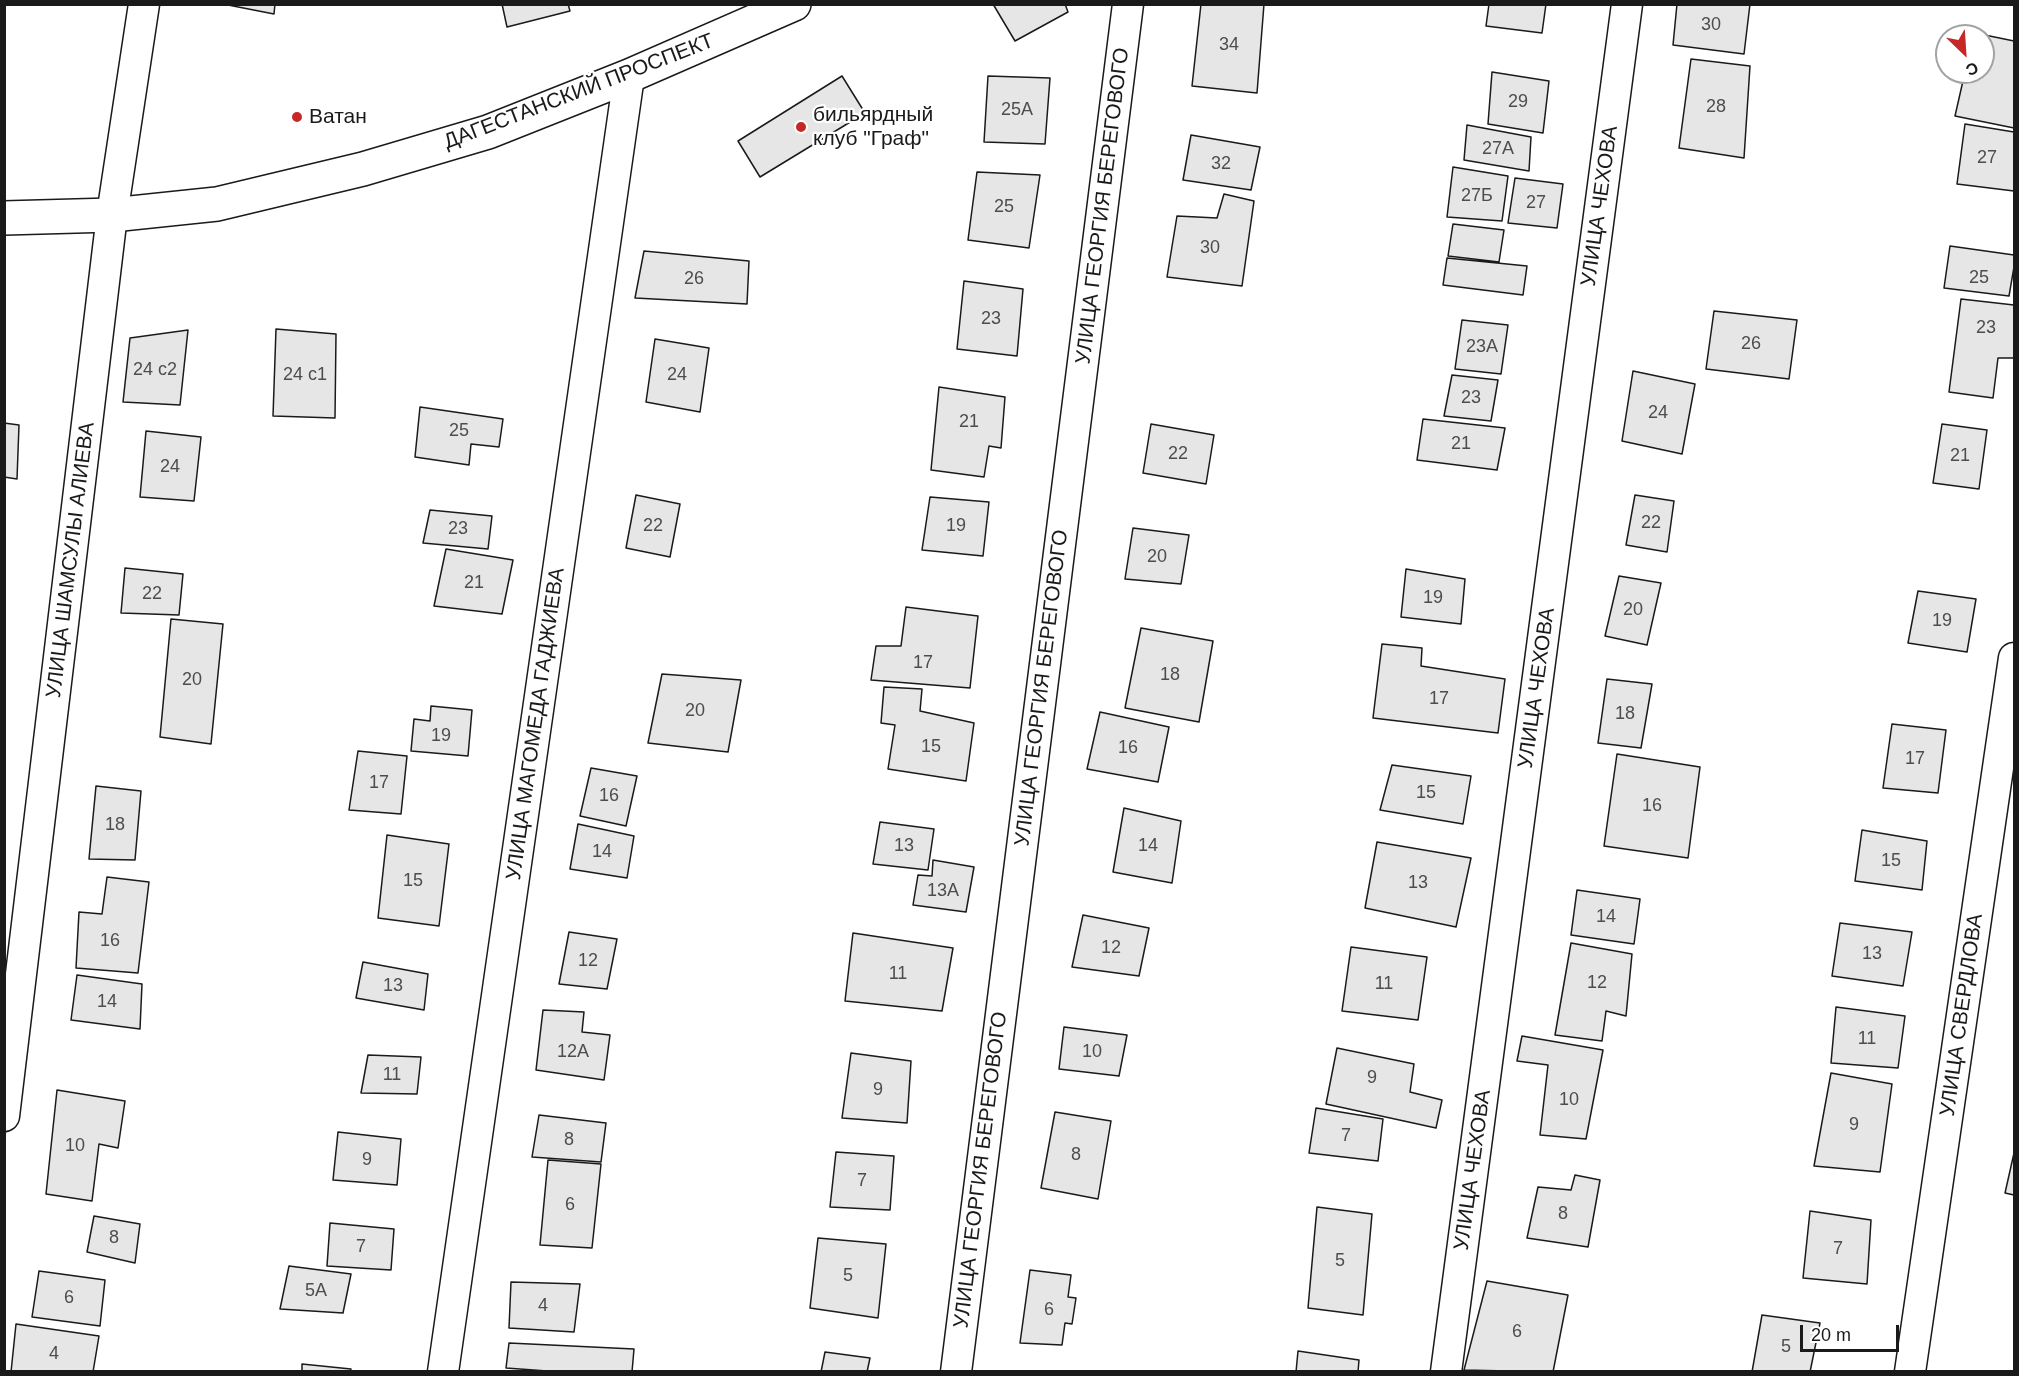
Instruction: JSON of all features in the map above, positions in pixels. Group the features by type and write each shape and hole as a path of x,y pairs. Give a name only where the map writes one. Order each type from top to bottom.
{"highway":[{"name":"ДАГЕСТАНСКИЙ ПРОСПЕКТ","path":"4,218 112,215 217,204 363,169 488,132 629,76 792,5"}],"street":[{"name":"УЛИЦА ШАМСУЛЫ АЛИЕВА","path":"4,1116 112,215 144,4"},
{"name":"УЛИЦА ГЕОРГИЯ БЕРЕГОВОГО","path":"956,1371 1128,4"},
{"name":"УЛИЦА ЧЕХОВА","path":"1446,1371 1627,4"},
{"name":"УЛИЦА МАГОМЕДА ГАДЖИЕВА","path":"443,1371 629,76"},
{"name":"УЛИЦА СВЕРДЛОВА","path":"1910,1371 2014,658"}],"building":[{"path":"223,4 275,4 274,14"},
{"path":"502,4 568,4 570,11 507,27"},
{"path":"993,4 1065,4 1068,12 1015,41"},
{"path":"1201,4 1264,4 1257,93 1192,86"},
{"path":"1489,4 1546,4 1542,33 1486,26"},
{"path":"1677,4 1750,4 1744,54 1673,45"},
{"path":"1995,37 2014,41 2014,128 1955,116 1962,84 1995,84"},
{"path":"1691,59 1750,66 1744,158 1679,148"},
{"path":"1492,72 1549,81 1543,133 1488,124"},
{"name":"бильярдный клуб \"Граф\"","path":"842,76 865,113 760,177 738,141"},
{"path":"988,76 1050,78 1045,144 984,142"},
{"path":"1965,124 2014,132 2014,191 1957,184"},
{"path":"1467,125 1531,137 1529,171 1464,160"},
{"path":"1191,135 1260,147 1251,190 1183,180"},
{"path":"1453,167 1508,176 1502,221 1447,217"},
{"path":"977,172 1040,175 1029,248 968,240"},
{"path":"1515,178 1563,184 1557,228 1508,223"},
{"path":"1224,194 1254,201 1242,286 1167,277 1177,216 1217,218"},
{"path":"1453,224 1504,230 1499,262 1448,256"},
{"path":"1950,246 2014,255 2009,296 1944,288"},
{"path":"644,251 749,261 747,304 635,298"},
{"path":"1447,258 1527,266 1523,295 1443,285"},
{"path":"964,281 1023,289 1017,356 957,349"},
{"path":"1961,299 2014,305 2014,358 1998,358 1993,398 1949,392"},
{"path":"1714,311 1797,320 1789,379 1706,369"},
{"path":"1462,320 1508,325 1501,374 1455,369"},
{"path":"276,329 336,334 335,418 273,416"},
{"path":"188,330 180,405 123,402 130,338"},
{"path":"655,339 709,348 700,412 646,402"},
{"path":"1633,371 1695,384 1682,454 1622,441"},
{"path":"1452,375 1498,380 1491,421 1444,416"},
{"path":"939,387 1005,397 1001,448 989,446 984,477 931,470"},
{"path":"420,407 503,419 499,447 471,444 469,465 415,457"},
{"path":"1423,419 1505,428 1497,470 1417,460"},
{"path":"4,423 19,425 17,479 4,477"},
{"path":"1151,424 1214,435 1206,484 1143,473"},
{"path":"1942,424 1987,430 1979,489 1933,483"},
{"path":"146,431 201,437 194,501 140,497"},
{"path":"636,495 680,504 670,557 626,548"},
{"path":"1635,495 1674,501 1667,552 1626,545"},
{"path":"930,497 989,502 983,556 922,550"},
{"path":"430,510 492,516 488,549 423,543"},
{"path":"1133,528 1189,535 1181,584 1125,579"},
{"path":"446,549 513,560 502,614 434,606"},
{"path":"125,568 183,574 179,615 121,613"},
{"path":"1406,569 1465,579 1461,624 1401,617"},
{"path":"1619,576 1661,583 1647,645 1605,636"},
{"path":"1918,591 1976,599 1967,652 1908,643"},
{"path":"906,607 978,616 970,688 871,680 876,646 901,646"},
{"path":"171,619 223,624 211,744 160,737"},
{"path":"1141,628 1213,641 1199,722 1125,708"},
{"path":"1382,644 1422,648 1421,666 1505,679 1498,733 1373,718"},
{"path":"662,674 741,680 728,752 648,743"},
{"path":"1607,679 1652,684 1641,748 1598,743"},
{"path":"884,687 922,689 920,711 974,723 966,781 888,769 895,725 881,723"},
{"path":"431,706 472,710 468,756 411,751 414,719 430,721"},
{"path":"1100,712 1169,727 1158,782 1087,769"},
{"path":"1892,724 1946,730 1938,793 1883,788"},
{"path":"358,751 407,756 401,814 349,810"},
{"path":"1617,754 1700,767 1688,858 1604,846"},
{"path":"1392,765 1471,776 1463,824 1380,810"},
{"path":"591,768 637,776 626,826 580,816"},
{"path":"96,786 141,791 135,860 89,859"},
{"path":"1124,808 1181,821 1172,883 1113,872"},
{"path":"880,822 934,829 928,870 873,864"},
{"path":"578,824 634,836 627,878 570,869"},
{"path":"1862,830 1927,841 1922,890 1855,881"},
{"path":"387,835 449,844 439,926 378,918"},
{"path":"1377,842 1471,858 1456,927 1365,908"},
{"path":"933,860 974,867 966,912 913,905 918,875 932,876"},
{"path":"107,877 149,882 138,973 76,968 79,912 102,914"},
{"path":"1577,890 1640,899 1634,944 1571,935"},
{"path":"1083,915 1149,928 1139,976 1072,967"},
{"path":"1840,923 1912,932 1903,986 1832,976"},
{"path":"569,932 617,939 607,989 559,984"},
{"path":"853,933 953,948 942,1011 845,1001"},
{"path":"1571,943 1632,954 1626,1016 1606,1011 1602,1041 1555,1035"},
{"path":"1351,947 1427,957 1418,1020 1342,1011"},
{"path":"363,962 428,974 424,1010 356,998"},
{"path":"77,975 142,984 140,1029 71,1020"},
{"path":"1836,1007 1905,1016 1898,1068 1831,1063"},
{"path":"543,1010 584,1012 582,1032 610,1035 604,1080 536,1070"},
{"path":"1064,1027 1127,1035 1119,1076 1059,1069"},
{"path":"1522,1036 1603,1050 1586,1139 1540,1135 1548,1065 1517,1061"},
{"path":"1337,1048 1414,1064 1410,1092 1442,1100 1436,1128 1326,1104"},
{"path":"851,1053 911,1061 907,1123 842,1118"},
{"path":"368,1055 421,1057 417,1094 361,1093"},
{"path":"1831,1073 1892,1084 1880,1172 1814,1166"},
{"path":"57,1090 125,1101 118,1148 99,1144 92,1201 46,1194"},
{"path":"1316,1108 1383,1119 1378,1161 1309,1153"},
{"path":"1055,1112 1111,1121 1098,1199 1041,1188"},
{"path":"539,1115 606,1123 601,1162 532,1157"},
{"path":"338,1132 401,1139 397,1185 333,1180"},
{"path":"836,1152 894,1156 890,1210 830,1207"},
{"path":"2014,1153 2014,1195 2005,1193"},
{"path":"548,1160 601,1164 592,1248 540,1245"},
{"path":"1575,1175 1600,1180 1588,1247 1527,1238 1538,1187 1571,1190"},
{"path":"1317,1207 1372,1214 1363,1315 1308,1308"},
{"path":"1810,1211 1871,1220 1867,1284 1803,1278"},
{"path":"94,1216 140,1224 135,1263 87,1252"},
{"path":"330,1223 394,1229 391,1270 327,1266"},
{"path":"818,1238 886,1244 878,1318 810,1308"},
{"path":"289,1266 351,1274 343,1313 280,1309"},
{"path":"1030,1270 1071,1275 1068,1297 1076,1298 1072,1324 1065,1323 1062,1345 1020,1343"},
{"path":"39,1271 105,1280 100,1326 32,1317"},
{"path":"1487,1281 1568,1295 1553,1372 1464,1370"},
{"path":"511,1282 580,1284 574,1332 509,1328"},
{"path":"1762,1315 1820,1323 1810,1372 1752,1372"},
{"path":"16,1324 99,1336 93,1372 11,1372"},
{"path":"509,1343 634,1349 632,1372 561,1372 506,1368"},
{"path":"1298,1351 1359,1360 1358,1372 1296,1372"},
{"path":"825,1352 870,1358 867,1372 821,1372"},
{"path":"302,1364 351,1369 350,1372 302,1372"}],"place":[{"name":"Ватан","path":"297,117"},
{"name":"бильярдный клуб \"Граф\"","path":"801,127"}]}
